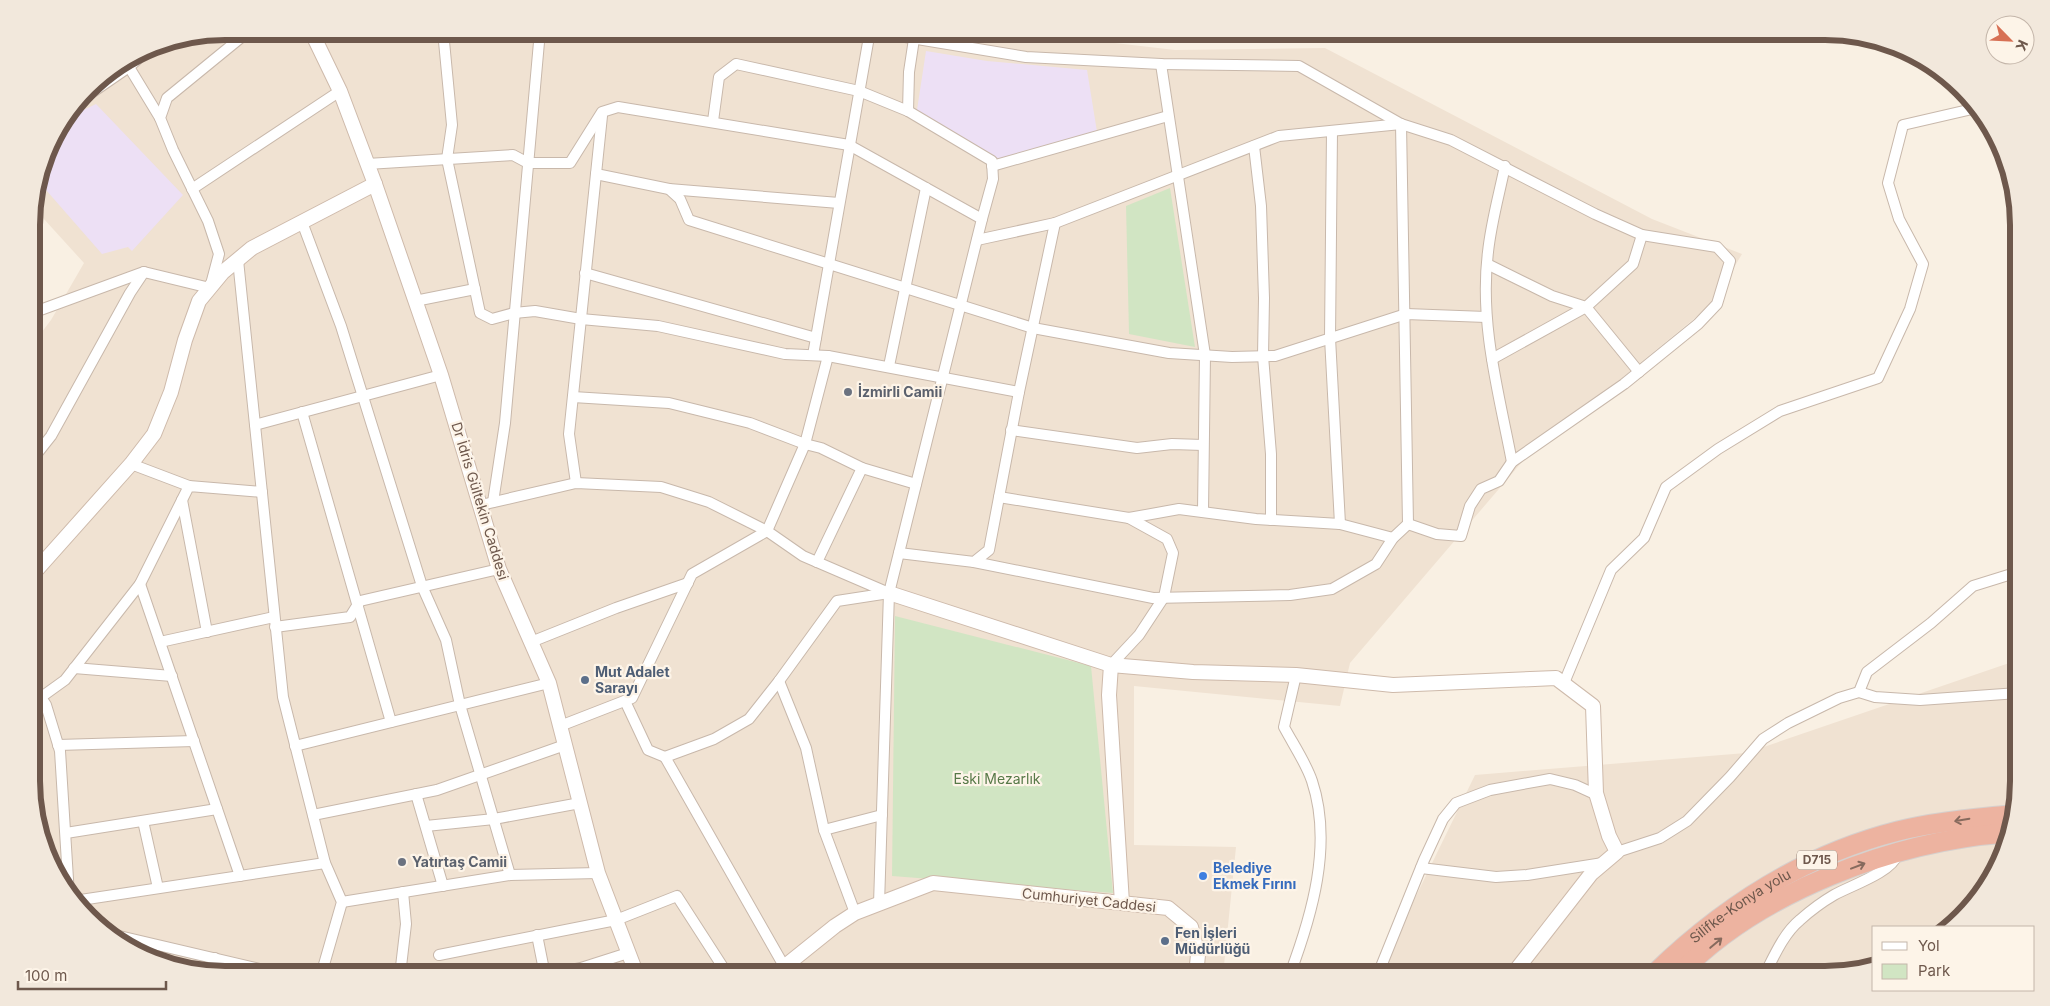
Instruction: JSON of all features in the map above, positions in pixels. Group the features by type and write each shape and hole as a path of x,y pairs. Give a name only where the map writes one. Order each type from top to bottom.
{"highway":[{"name":"Silifke-Konya yolu","path":"1662,966 1689,941 1737,904 1786,875 1833,852 1898,831 1971,818 2006,815"},
{"name":"Silifke-Konya yolu","path":"1688,966 1730,931 1776,902 1824,880 1898,851 1979,835 2002,833"}],"street":[{"path":"160,118 167,98 238,40"},
{"name":"Dr İdris Gültekin Caddesi","path":"315,40 340,91 487,504 499,568 549,683 598,873 633,966"},
{"path":"443,40 452,125 447,159 480,314 492,319 535,310 581,319 658,326 785,354 828,356 890,366 1019,392"},
{"path":"539,40 505,423 487,504 576,483 661,487 709,502 767,531 803,556 890,592 1111,665 1193,672 1296,675 1393,685 1556,678 1593,706 1597,796 1609,836 1617,852"},
{"path":"813,355 868,40"},
{"path":"908,111 909,72 914,40"},
{"path":"920,40 1026,57 1161,64 1299,66 1401,124 1451,140 1505,166 1595,214 1642,235 1717,247 1730,261 1718,304 1698,324 1639,372 1512,462 1499,482 1481,489 1470,506 1462,536 1437,534 1408,524"},
{"path":"713,121 719,77 736,64 859,92 908,111 992,161 993,180 960,305 890,592 879,904 855,913 834,926 785,966"},
{"path":"1161,64 1205,355 1203,512"},
{"path":"129,67 160,118 208,222 219,254 210,288"},
{"path":"192,189 340,91"},
{"path":"367,164 513,155 528,163 570,163 602,112 618,107 713,121 849,145 982,219"},
{"path":"1564,683 1610,570 1644,538 1666,487 1718,449 1780,411 1878,378 1910,310 1923,264 1899,219 1888,183 1903,126 1969,109"},
{"path":"576,483 569,434 602,112"},
{"path":"992,166 1168,116"},
{"path":"977,240 1055,223 1279,136 1401,124"},
{"path":"899,553 974,562 1153,598 1290,594 1332,589 1376,564 1394,538 1408,524 1406,314 1401,124"},
{"path":"1332,131 1330,338 1340,524"},
{"path":"1254,146 1261,206 1264,298 1263,356 1271,454 1271,520"},
{"path":"1505,166 1488,252 1486,318 1512,462"},
{"path":"596,174 669,188 839,204"},
{"path":"40,566 131,464 154,434 172,392 185,340 199,302 223,272 252,248 374,184"},
{"path":"669,188 680,199 689,220 1033,328 1169,353 1275,356 1406,314 1486,318"},
{"path":"890,366 904,287 926,188"},
{"path":"302,222 341,326 422,586 446,640 460,705 482,774 510,875"},
{"path":"974,562 988,550 1055,223"},
{"path":"1492,359 1586,307 1633,264 1642,235"},
{"path":"238,260 283,697 325,863 342,902 324,966"},
{"path":"1487,264 1552,296 1586,307 1639,372"},
{"path":"40,309 144,272 210,288"},
{"path":"40,450 51,436 130,293 144,272"},
{"path":"586,273 816,338"},
{"path":"415,300 475,289"},
{"path":"560,726 632,698 692,574 767,531 805,444 828,356"},
{"path":"255,425 441,375"},
{"path":"573,397 669,403 750,423 805,444 822,448 862,468 916,484"},
{"path":"302,412 391,722"},
{"path":"1012,430 1137,448 1172,444 1203,445"},
{"path":"131,464 189,486 262,492"},
{"path":"817,562 862,468"},
{"path":"40,698 65,680 140,584 189,486"},
{"path":"999,497 1129,518 1179,510 1271,520 1340,524 1394,538"},
{"path":"182,500 207,632"},
{"path":"1122,903 1109,695 1111,665 1139,635 1164,597 1173,553 1167,539 1129,518"},
{"path":"160,642 207,632 275,622 350,617 360,601 499,568"},
{"path":"1859,692 1866,672 1931,623 1972,586 2010,574"},
{"path":"531,642 616,608 688,583"},
{"path":"140,584 240,876"},
{"path":"665,757 714,739 749,719 779,681 836,601 890,592"},
{"path":"74,668 172,676"},
{"path":"1293,966 1302,941 1318,871 1321,826 1312,781 1284,727 1296,675"},
{"path":"779,681 806,748 824,830 855,913"},
{"path":"295,746 549,683"},
{"path":"1519,966 1591,874 1617,852 1660,838 1688,821 1763,739 1788,722 1839,698 1859,692 1875,696 1920,700 2010,694"},
{"path":"625,701 648,750 665,757 776,966"},
{"path":"40,702 46,705 58,745 68,879"},
{"path":"58,745 194,741"},
{"path":"312,815 437,790 565,745"},
{"path":"1381,966 1421,868 1444,819 1456,802 1490,790 1550,779 1575,785 1597,796"},
{"path":"416,794 443,886"},
{"path":"426,826 494,819 580,803"},
{"path":"66,834 217,809"},
{"path":"824,830 882,815"},
{"path":"143,821 158,888"},
{"path":"1769,966 1777,950 1798,921 1833,896 1886,868 1895,861 1898,851"},
{"path":"83,900 325,863"},
{"path":"1421,868 1496,877 1527,876 1604,863"},
{"path":"342,902 510,875 598,873"},
{"name":"Cumhuriyet Caddesi","path":"879,904 933,883 1168,908 1191,927 1198,955 1197,966"},
{"path":"401,966 406,924 404,892"},
{"path":"439,955 616,920 677,896 722,966"},
{"path":"537,935 544,966"},
{"path":"127,938 248,966"},
{"path":"587,966 628,953"},
{"path":"213,966 215,958"}],"shaded area":[{"path":"213,40 1089,40 1175,50 1325,48 1652,219 1742,254 1712,304 1528,455 1350,663 1340,706 1134,686 1134,845 1236,847 1224,966 213,966 177,960 143,947 122,935 94,912 71,884 54,852 46,829 40,793 40,334 51,320 84,263 40,215 46,177 59,143 71,122 94,94 122,71 154,54 177,46"},
{"path":"926,51 987,61 1087,70 1098,138 1002,161 917,110"},
{"path":"96,104 183,195 132,251 128,247 102,254 44,189 54,154 77,113"},
{"path":"2010,663 2010,793 2004,829 1991,863 1972,894 1940,926 1872,926 1872,960 1837,966 1382,966 1475,775 1746,753"}],"green space":[{"path":"1170,188 1195,347 1129,334 1126,206"},
{"name":"Eski Mezarlık","path":"895,616 1091,666 1113,893 892,876"}],"place":[{"name":"İzmirli Camii","path":"848,392"},
{"name":"Mut Adalet Sarayı","path":"585,680"},
{"name":"Yatırtaş Camii","path":"402,862"},
{"name":"Belediye Ekmek Fırını","path":"1203,876"},
{"name":"Fen İşleri Müdürlüğü","path":"1165,941"}]}
